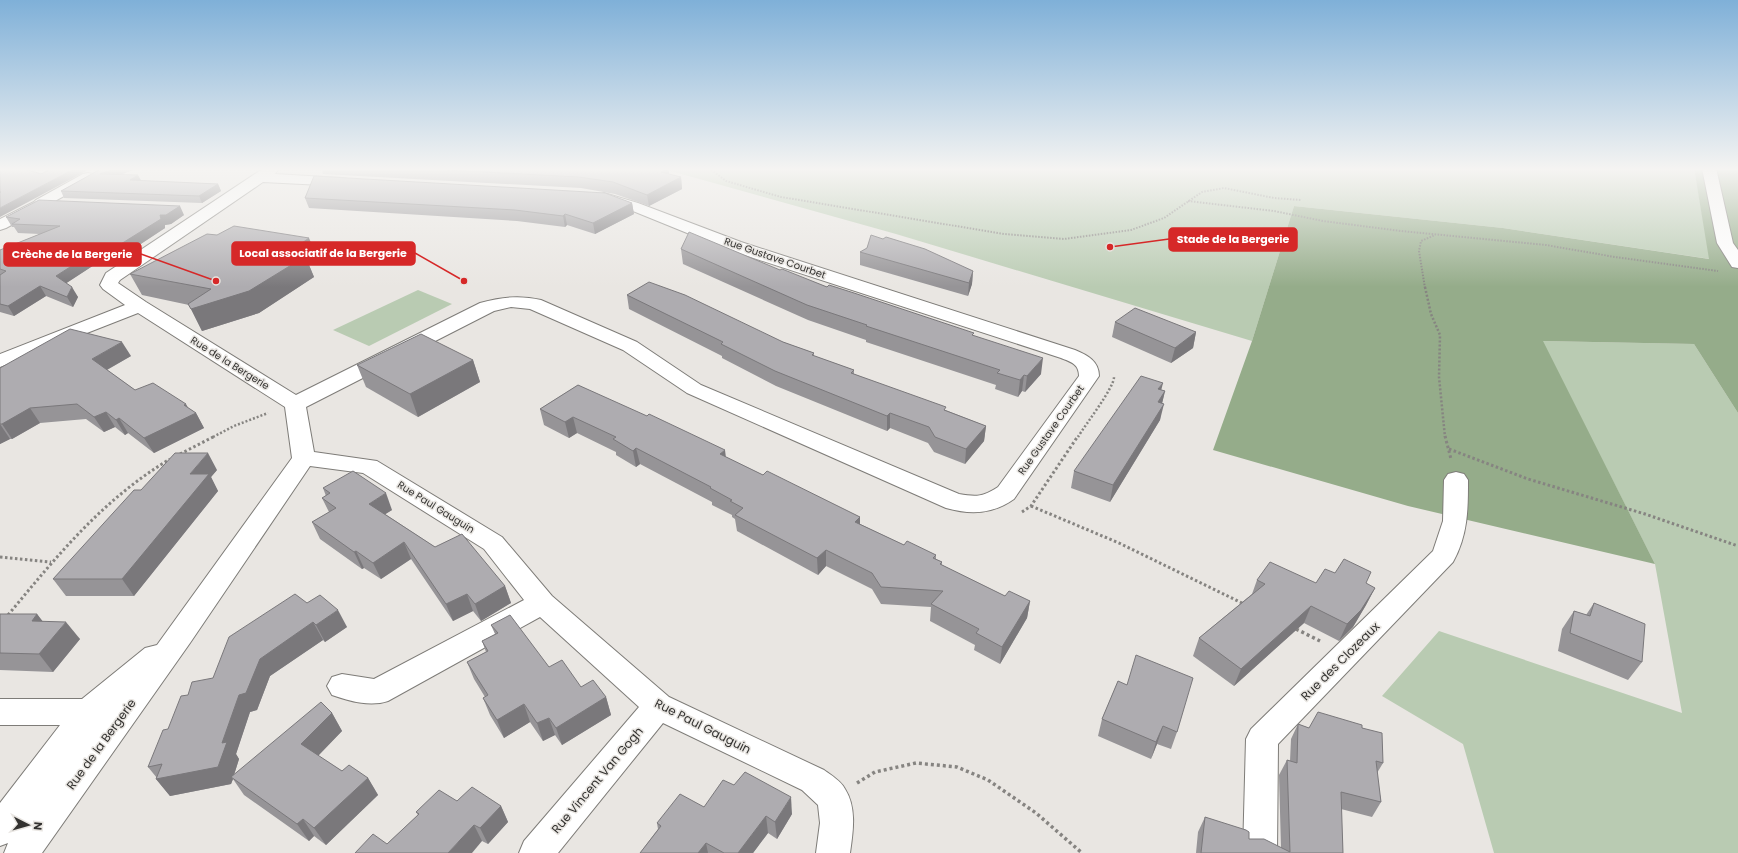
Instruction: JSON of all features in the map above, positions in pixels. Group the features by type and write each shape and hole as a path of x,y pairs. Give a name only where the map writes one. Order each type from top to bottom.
{"street":[{"path":"0,225 31,208"},
{"name":"Rue de la Bergerie","path":"213,208 112,277 109,285 139,306 295,404"},
{"name":"Rue Gustave Courbet","path":"295,404 487,307 507,301 522,302 535,304 630,346 694,388 955,502 978,505 994,502 1006,493 1089,376 1089,369 1082,360 1068,354 735,246 637,208"},
{"path":"1717,208 1725,243 1738,263"},
{"path":"187,209 210,210"},
{"path":"0,361 139,306"},
{"path":"295,404 304,458"},
{"name":"Rue de la Bergerie","path":"22,853 180,635 304,458"},
{"name":"Rue Paul Gauguin","path":"304,458 369,466 493,543 542,603 658,706 813,780 833,798"},
{"name":"Rue des Clozeaux","path":"1260,853 1262,739 1348,654 1444,555 1455,521 1456,480"},
{"path":"342,686 377,692 542,603"},
{"name":"Rue de la Bergerie","path":"0,830 88,712 180,635"},
{"name":"Rue Vincent Van Gogh","path":"536,853 658,706"},
{"path":"0,712 88,712"},
{"path":"833,798 836,823 833,853"}],"path":[{"path":"841,208 931,224 1004,234 1064,239 1131,230 1164,218 1178,208"},
{"path":"1247,208 1274,211 1323,221 1436,235 1546,245 1615,257 1723,271"},
{"path":"1436,235 1421,241 1419,251 1431,314 1440,335 1439,377 1444,432 1456,480"},
{"path":"1020,513 1031,506 1109,390 1114,381 1113,371"},
{"path":"178,455 234,426 295,404"},
{"path":"1448,449 1528,479 1645,514 1738,546"},
{"path":"4,620 51,562 121,492 171,459"},
{"path":"1031,506 1119,543 1249,606"},
{"path":"0,557 51,562"},
{"path":"1291,627 1348,654"},
{"path":"833,798 875,772 916,763 957,767 994,784 1036,813 1082,853"}],"green space":[{"path":"802,208 1293,208 1252,341 896,234"},
{"path":"1293,208 1311,208 1503,228 1709,259 1701,208 1738,208 1738,413 1694,344 1543,341 1655,564 1408,506 1213,450 1252,341"},
{"path":"1311,208 1701,208 1710,259 1503,228"},
{"path":"418,290 452,304 369,346 333,330"},
{"path":"1542,341 1694,344 1738,413 1738,853 1494,853 1463,744 1382,696 1439,631 1682,713 1655,564"}],"building":[{"path":"24,208 177,208 166,215 160,215 161,219 116,247 106,244 56,276 72,287 67,297 40,286 8,306 0,304 0,275 6,271 0,269 0,250 60,226 12,224 20,219 6,217"},
{"path":"477,208 623,208 593,223 565,214 563,216 515,210"},
{"path":"234,226 309,238 279,259 306,256 249,291 191,309 188,304 211,289 130,274 207,234 217,235"},
{"path":"689,232 780,270 782,269 827,287 829,285 854,293 974,333 972,335 1043,358 1027,376 1024,375 1020,380 997,373 1000,370 807,305 681,249"},
{"path":"871,235 883,239 886,237 925,249 973,271 969,283 860,252 867,248"},
{"path":"649,282 685,295 783,342 814,353 812,355 854,370 851,373 946,407 944,410 986,426 966,449 935,437 929,427 890,413 887,416 775,371 721,344 723,342 627,295"},
{"path":"1135,308 1196,332 1175,348 1115,322"},
{"path":"70,329 122,342 92,359 135,390 153,383 186,404 184,405 196,413 144,438 119,418 116,420 106,412 94,417 77,404 30,408 0,424 0,368"},
{"path":"421,334 473,360 410,394 357,365"},
{"path":"1141,376 1163,383 1158,389 1165,391 1158,402 1164,404 1113,485 1074,471"},
{"path":"578,385 647,416 649,414 725,450 720,454 763,475 767,471 860,517 855,522 904,545 907,541 936,555 933,558 942,562 940,564 1005,596 1009,591 1030,601 1002,647 976,633 979,629 931,604 943,591 881,587 872,573 826,550 817,558 735,515 743,508 730,501 732,500 710,488 711,487 636,448 633,451 613,439 616,437 573,417 565,422 540,409"},
{"path":"175,453 208,453 190,474 209,474 122,579 53,579 134,490 141,490"},
{"path":"353,471 386,493 369,504 435,547 462,534 505,586 475,604 467,594 446,604 404,542 373,563 356,551 354,552 312,522 336,508 322,498 330,493 323,488"},
{"path":"1344,559 1371,572 1366,583 1375,588 1361,610 1347,624 1311,606 1241,669 1199,638 1265,584 1257,580 1270,562 1316,583 1325,569 1335,573"},
{"path":"295,594 307,603 320,595 338,610 316,625 313,622 260,659 246,693 239,695 222,743 227,742 218,767 156,779 162,764 148,767 163,730 168,729 181,696 188,695 192,682 213,678 229,637"},
{"path":"1594,603 1645,624 1642,662 1570,633 1574,611 1590,616"},
{"path":"0,614 37,614 32,621 66,622 39,654 0,653"},
{"path":"510,615 549,667 562,660 581,687 593,680 606,697 556,728 549,718 537,723 524,704 497,720 483,698 488,695 467,662 488,651 482,641 498,633 491,625"},
{"path":"1136,655 1193,678 1177,732 1163,726 1156,742 1102,719 1118,681 1127,685"},
{"path":"321,702 332,713 301,744 342,771 349,765 368,778 314,828 303,819 297,824 231,777"},
{"path":"1318,712 1362,725 1362,728 1382,733 1383,763 1376,761 1381,802 1341,792 1343,853 1201,853 1205,817 1246,830 1249,832 1249,839 1264,839 1290,852 1287,760 1297,763 1298,724 1309,728"},
{"path":"745,772 791,797 775,822 766,816 738,853 724,853 706,843 698,853 640,853 661,826 657,823 680,794 704,807 723,780 734,785"},
{"path":"472,787 501,806 480,828 474,825 448,853 355,853 373,834 387,844 419,814 416,812 439,790 457,801"}],"place":[{"name":"Stade de la Bergerie","path":"1110,247"},
{"name":"Crèche de la Bergerie","path":"216,281"},
{"name":"Local associatif de la Bergerie","path":"464,281"}]}
